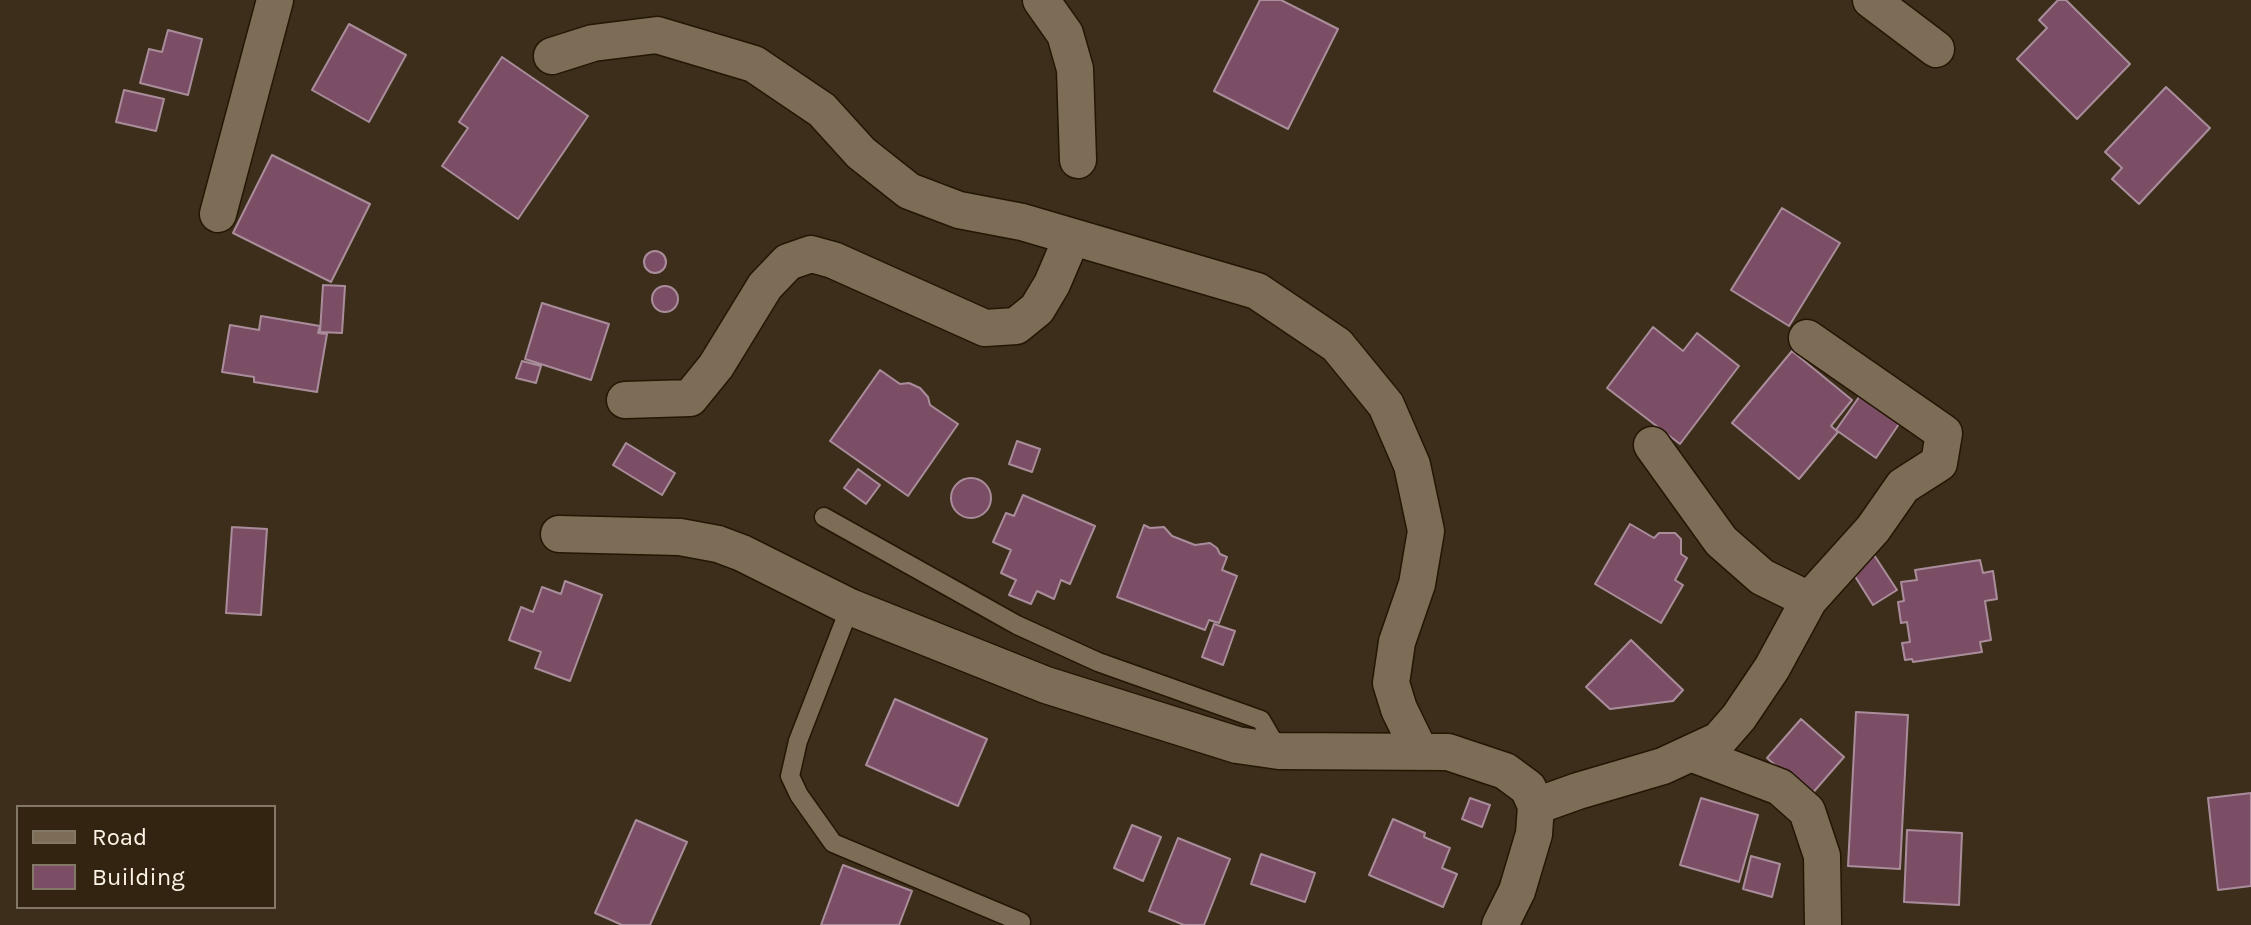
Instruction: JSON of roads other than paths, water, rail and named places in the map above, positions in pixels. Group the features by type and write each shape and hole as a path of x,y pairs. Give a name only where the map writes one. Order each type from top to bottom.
{"street":[{"path":"218,214 275,0"},
{"path":"1041,0 1065,34 1075,69 1078,160"},
{"path":"1871,0 1936,49"},
{"path":"552,56 593,43 657,35 754,64 822,110 861,153 909,191 959,210 1022,222 1257,291 1337,345 1386,405 1412,465 1426,531 1417,584 1397,642 1391,683 1399,709 1420,752"},
{"path":"625,400 690,398 716,366 765,286 788,262 811,254 833,260 985,328 1016,326 1037,309 1052,284 1072,237"},
{"path":"1536,806 1693,754 1719,740 1739,717 1772,668 1809,600 1873,529 1903,486 1939,463 1944,433 1807,338"},
{"path":"1652,445 1721,541 1762,577 1809,600"},
{"path":"559,534 680,537 718,544 850,607 1046,685 1237,745 1279,751 1448,752 1505,771 1528,788 1536,806 1534,834 1517,891 1500,925"},
{"path":"1693,754 1780,787 1807,811 1822,856 1823,925"}],"lane":[{"path":"824,517 1017,625 1084,656 1261,720 1279,751"},
{"path":"850,607 798,741 790,776 799,795 833,843 1021,922"}]}
